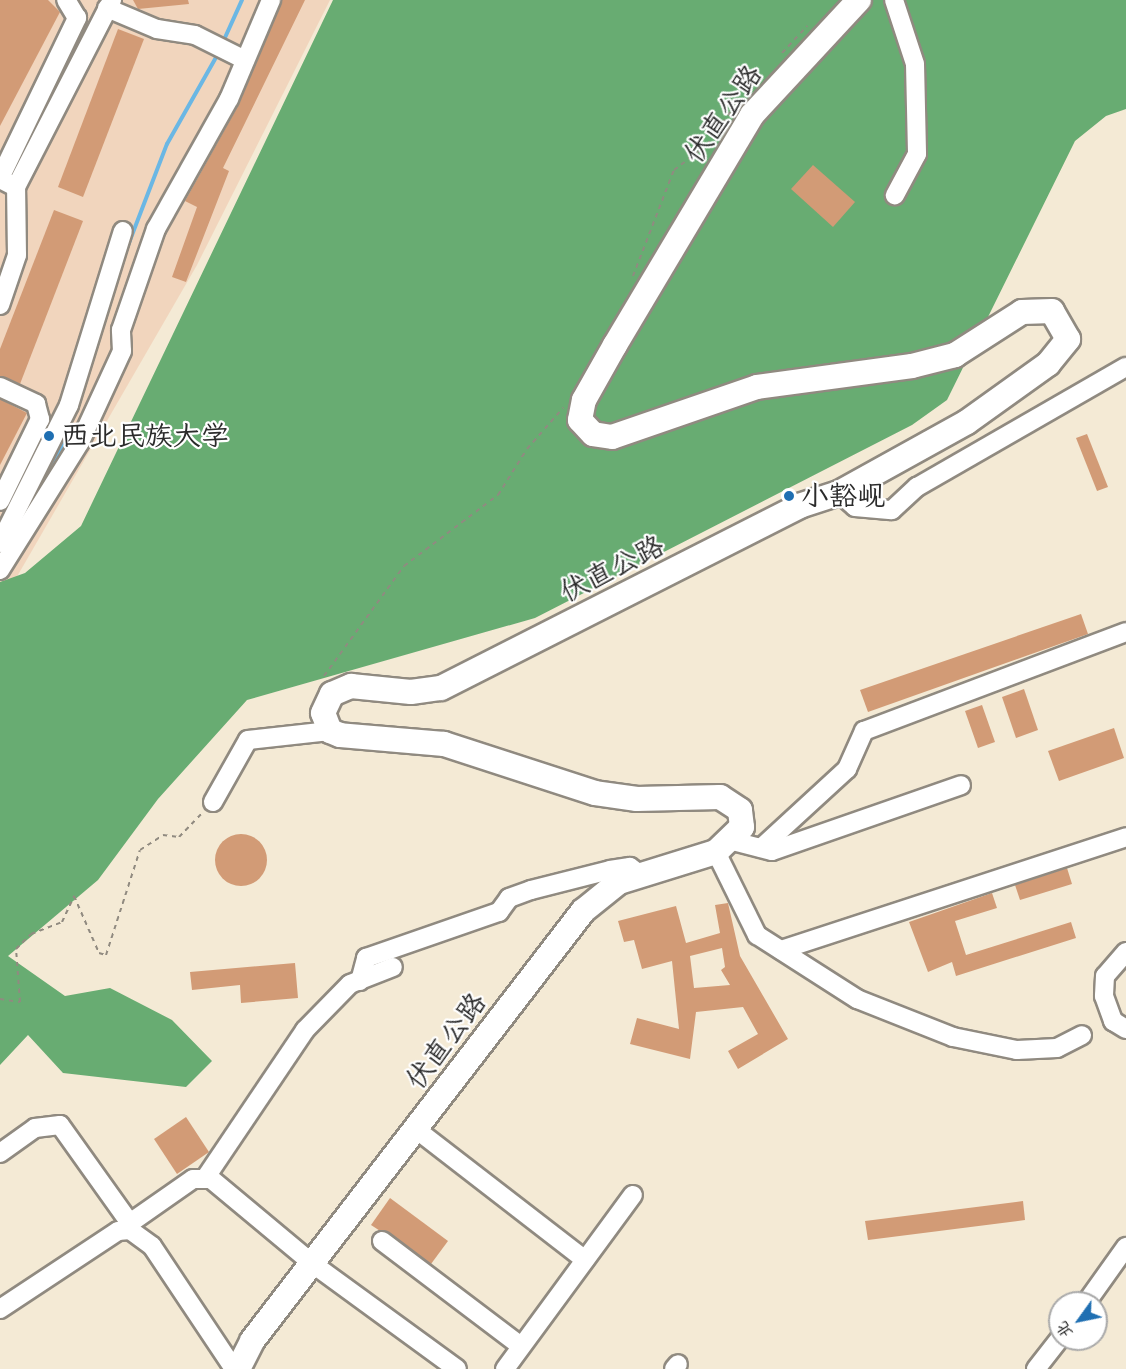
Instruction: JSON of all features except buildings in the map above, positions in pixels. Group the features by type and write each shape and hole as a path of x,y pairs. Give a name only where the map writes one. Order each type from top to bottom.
{"main road":[{"name":"伏直公路","path":"332,694 351,686 411,692 441,688 799,506 839,493 967,422 1048,364 1068,339 1062,322 1052,311 1022,312 955,355 757,387 612,437 594,434 580,420 584,400 752,115 859,0"},
{"path":"332,694 323,713 330,731 444,744 595,793 637,799 720,797 740,810 742,827 725,846"},
{"name":"伏直公路","path":"236,1369 252,1341 314,1264 583,911 619,882 725,846"}],"street":[{"path":"0,305 17,255 5,181 77,18 66,0"},
{"path":"0,570 80,442 122,351 121,330 156,229 245,60 271,0"},
{"path":"894,0 915,64 917,154 895,195"},
{"path":"5,181 110,4 139,23 195,34 245,60"},
{"path":"0,543 69,405 123,231"},
{"path":"839,493 855,507 892,510 917,487 1126,367"},
{"path":"0,387 36,405 40,418 0,501"},
{"path":"761,848 847,769 864,731 1126,632"},
{"path":"213,802 248,740 330,731"},
{"path":"961,785 772,850 725,846 757,935 857,999 953,1037 1017,1050 1057,1048 1082,1035"},
{"path":"781,951 1126,837"},
{"path":"360,981 366,958 499,912 509,898 531,890 610,870 630,867 641,875"},
{"path":"1126,952 1105,976 1104,996 1113,1021 1126,1029"},
{"path":"206,1178 305,1030 360,981 393,967"},
{"path":"0,1153 35,1128 60,1125 130,1226 152,1246 236,1369"},
{"path":"417,1130 585,1260"},
{"path":"0,1309 118,1231 130,1226 193,1179 206,1178 314,1264 457,1369"},
{"path":"505,1369 633,1195"},
{"path":"382,1241 521,1346"},
{"path":"1095,1291 1126,1247"},
{"path":"1036,1369 1050,1351"}],"path":[{"path":"332,694 321,680 404,567 498,495 533,441 568,403 584,400"},
{"path":"0,999 21,1002 16,949 31,934 62,922 74,896 99,953 106,955 140,850 163,836 179,837 213,802"}],"shaded area":[{"name":"西北民族大学","path":"0,0 330,0 197,265 0,606"}],"green space":[{"path":"333,0 1126,0 1126,109 1106,116 1075,141 947,400 912,425 535,618 247,700 158,799 98,880 8,956 65,996 110,988 172,1020 212,1061 186,1087 63,1073 28,1035 0,1065 0,582 25,573 81,526"}],"waterway":[{"path":"223,42 242,0"},
{"path":"127,248 167,144 219,52"},
{"path":"23,515 55,463 72,418"}],"place":[{"name":"西北民族大学","path":"49,436"},
{"name":"小豁岘","path":"789,496"}]}
